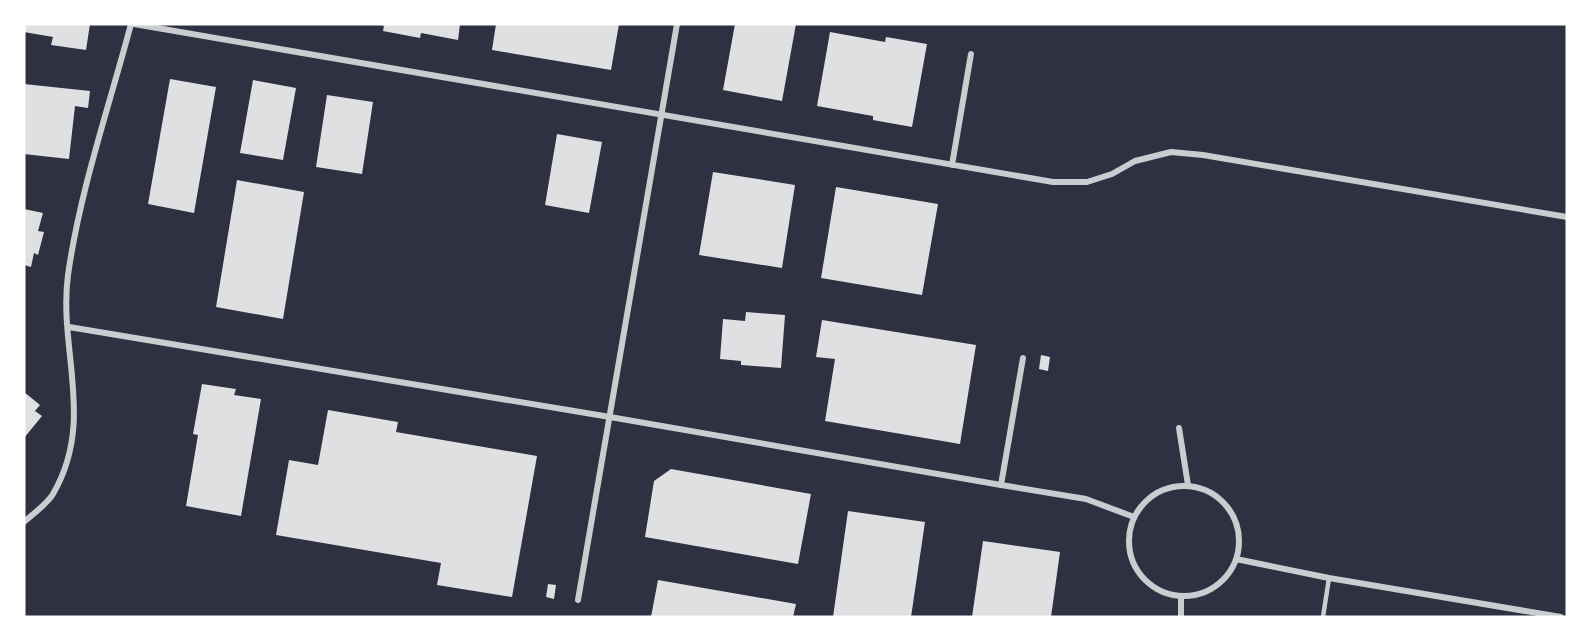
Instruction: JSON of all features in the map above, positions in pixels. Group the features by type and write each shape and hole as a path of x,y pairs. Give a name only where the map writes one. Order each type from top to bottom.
{"street":[{"path":"24,522 53,495 70,451 76,411 69,327 68,277 80,215 133,24 1053,182 1087,182 1112,174 1135,161 1171,152 1203,155 1567,217"},
{"path":"579,600 677,24"},
{"path":"952,165 971,54"},
{"path":"69,327 1086,499 1134,517"},
{"path":"1001,485 1023,358"},
{"path":"1179,428 1188,485"},
{"path":"1188,485 1207,490 1224,502 1235,519 1239,539 1236,559 1224,579 1204,592 1181,596 1160,591 1143,578 1132,559 1129,538 1134,517 1144,503 1156,493 1172,487 1188,485"},
{"path":"1236,559 1329,578 1561,617"},
{"path":"1181,596 1181,617"}],"lane":[{"path":"1323,617 1329,578"}],"building":[{"path":"24,24 90,24 86,50 51,45 53,37 24,32"},
{"path":"379,24 460,24 458,40 421,33 420,38 383,31 384,26"},
{"path":"496,24 619,24 611,70 492,50"},
{"path":"735,24 796,24 782,101 723,90"},
{"path":"830,32 885,42 886,37 927,44 912,127 873,120 873,116 817,106"},
{"path":"170,79 216,87 194,213 148,204"},
{"path":"253,80 296,88 283,160 240,153"},
{"path":"24,84 90,91 88,108 75,106 69,159 24,154"},
{"path":"327,95 373,102 362,174 316,167"},
{"path":"557,134 602,142 589,213 545,205"},
{"path":"713,172 795,185 782,268 699,255"},
{"path":"237,180 304,192 283,319 216,307"},
{"path":"836,187 938,204 922,295 821,278"},
{"path":"24,209 43,213 38,231 44,232 38,255 34,253 31,267 24,265"},
{"path":"746,312 785,315 781,368 741,365 741,361 720,359 723,319 745,321"},
{"path":"822,320 976,345 960,444 825,421 835,359 816,357"},
{"path":"1041,355 1050,357 1048,371 1039,369"},
{"path":"202,384 236,389 234,395 261,399 241,516 186,506 198,435 193,434"},
{"path":"24,392 40,405 35,411 42,416 24,438"},
{"path":"328,410 398,422 396,432 537,456 512,597 437,585 441,563 276,535 289,460 318,465"},
{"path":"671,469 811,494 798,564 645,537 654,481"},
{"path":"848,511 925,522 911,617 833,617"},
{"path":"983,541 1060,552 1051,617 972,617"},
{"path":"658,580 796,604 793,617 651,617"},
{"path":"548,584 556,585 554,599 546,597"}]}
